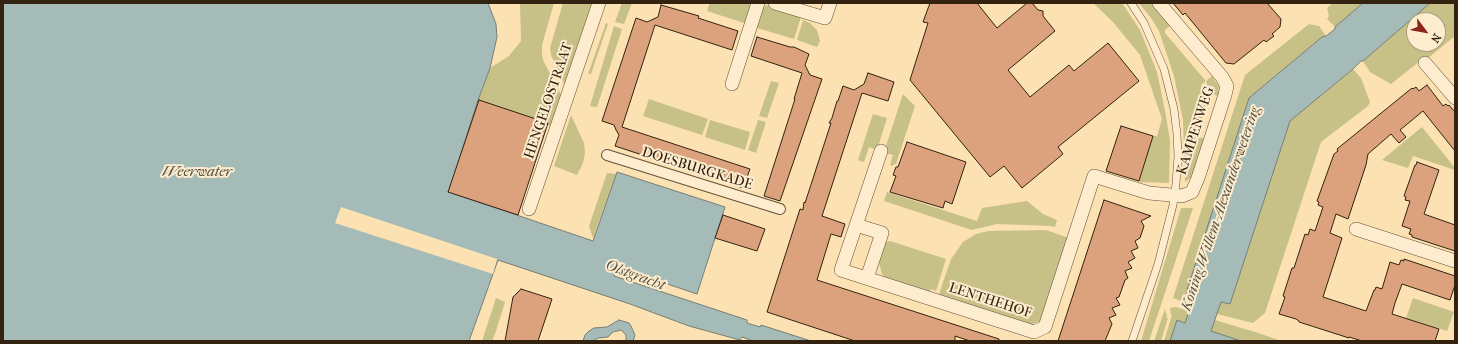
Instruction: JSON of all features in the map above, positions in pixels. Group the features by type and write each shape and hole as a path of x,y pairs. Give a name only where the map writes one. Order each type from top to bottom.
{"street":[{"name":"HENGELOSTRAAT","path":"529,209 600,3"},
{"path":"732,84 758,3"},
{"path":"775,3 825,18 830,3"},
{"name":"KAMPENWEG","path":"1094,176 1150,193 1174,195 1188,194 1194,188 1227,86 1222,77 1159,3"},
{"path":"1425,63 1455,98"},
{"name":"LENTHEHOF","path":"880,151 841,270 1034,332 1045,327 1094,176"},
{"name":"DOESBURGKADE","path":"607,155 780,209"},
{"path":"856,225 882,233 867,278"},
{"path":"1356,229 1455,261"}],"lane":[{"path":"1131,3 1144,23 1164,69 1169,86 1177,134 1178,156 1174,195 1158,264 1132,341"}],"shaded area":[{"path":"520,3 554,3 542,45 542,53 543,60 563,99 554,127 477,103 490,68 509,56 521,41"},
{"path":"563,3 596,3 567,90 551,55 550,48"},
{"path":"622,3 632,3 624,24 615,22"},
{"path":"710,3 750,3 747,24 707,11"},
{"path":"1093,3 1122,3 1140,30 1157,72 1165,111 1170,140 1169,183 1139,182 1153,136 1157,136 1162,119 1140,55 1113,22"},
{"path":"1139,3 1153,3 1171,25 1165,30 1165,33 1205,80 1205,82 1201,85 1202,93 1210,93 1196,136 1205,139 1191,180 1190,178 1185,182 1183,120 1174,76 1159,31"},
{"path":"1333,3 1363,3 1335,27 1327,19 1329,16 1327,8"},
{"path":"1430,3 1455,3 1455,36 1446,43 1446,12 1420,12"},
{"path":"766,5 801,17 794,39 754,27"},
{"path":"803,20 810,23 817,30 820,41 817,47 797,40"},
{"path":"606,23 608,24 591,74 588,74"},
{"path":"1309,24 1319,26 1326,36 1322,37 1249,98 1187,290 1194,293 1191,305 1173,298 1245,75"},
{"path":"1406,24 1406,52 1436,52 1427,59 1425,57 1391,84 1370,72 1363,61"},
{"path":"614,26 622,29 597,107 590,106"},
{"path":"1353,69 1361,78 1370,102 1368,106 1321,142 1265,313 1253,323 1217,314 1221,301 1230,304 1290,121"},
{"path":"1212,76 1219,87 1218,96 1210,93 1206,81"},
{"path":"771,81 779,83 767,118 759,116"},
{"path":"903,94 915,106 896,164 893,166 890,165 893,155 885,153 885,149"},
{"path":"649,99 708,119 702,135 643,116"},
{"path":"873,114 887,118 877,150 869,147 864,162 858,160"},
{"path":"571,115 584,143 585,153 583,163 577,175 554,166"},
{"path":"710,120 750,132 745,150 705,137"},
{"path":"758,120 766,122 756,153 748,150"},
{"path":"1422,127 1455,168 1455,170 1413,156 1408,168 1382,160"},
{"path":"607,173 616,174 593,238 589,226"},
{"path":"887,192 977,221 982,208 1027,201 1043,214 1057,220 1055,227 997,224 972,230 884,201"},
{"path":"1181,208 1193,208 1149,341 1141,341"},
{"path":"1046,230 1069,238 1042,319 1038,322 1028,325 938,297 951,259 963,242 976,234 988,231"},
{"path":"890,241 946,259 936,291 931,289 929,294 886,279 882,274 878,259 884,242"},
{"path":"496,298 505,302 496,331 492,341 482,341"},
{"path":"1413,298 1454,312 1447,331 1406,318"},
{"path":"1176,307 1189,311 1185,323 1177,320 1170,341 1164,341 1172,315 1170,308"},
{"path":"1165,309 1167,316 1166,318 1168,318 1161,341 1154,341"},
{"path":"1215,320 1282,341 1241,341 1211,331"}],"water":[{"name":"Weerwater","path":"3,3 488,3 496,24 497,37 490,68 477,103 449,192 593,241 617,172 725,207 697,294 617,267 614,276 747,320 747,323 760,327 761,325 811,341 753,341 742,337 740,340 689,326 630,304 498,260 469,341 3,341"},
{"name":"Koning Willem-Alexanderwetering","path":"1363,3 1430,3 1420,12 1406,12 1406,24 1290,121 1230,304 1221,302 1211,331 1241,341 1170,341 1177,320 1185,323 1189,311 1194,293 1187,290 1249,98 1322,37 1326,36 1335,29 1335,27"},
{"path":"619,320 629,323 631,326 635,335 633,341 626,341 626,335 621,330 613,332 608,337 598,338 593,341 583,341 585,335 594,328 607,327"}],"pier":[{"path":"341,207 497,259 493,274 335,223"}],"building":[{"path":"930,3 977,3 997,28 1027,3 1032,3 1038,10 1043,11 1043,16 1055,31 1008,70 1030,97 1069,65 1074,71 1108,43 1139,81 1058,147 1063,154 1022,188 1004,166 990,177 910,80 928,23 923,22"},
{"path":"1173,3 1267,3 1281,19 1280,27 1272,34 1274,36 1266,42 1264,40 1234,64 1226,63 1185,13 1183,15"},
{"path":"661,5 699,16 698,18 738,31 732,50 655,25 622,127 750,169 743,188 615,146 619,135 614,125 602,121 636,18 647,22 658,17"},
{"path":"757,37 794,47 809,54 805,65 810,75 822,79 780,201 764,196 802,73 751,56"},
{"path":"868,73 894,82 888,101 862,93 822,216 845,224 841,237 831,234 817,280 999,339 999,341 970,341 955,336 955,341 855,341 767,312 800,209 803,210 804,202 805,203 831,123 829,123 843,86 854,90 864,84"},
{"path":"1427,85 1443,106 1446,104 1448,106 1449,105 1455,112 1455,151 1423,111 1400,130 1406,137 1399,143 1391,134 1368,154 1366,165 1348,219 1336,214 1330,233 1342,238 1323,297 1366,311 1376,287 1382,289 1390,262 1399,265 1401,260 1404,261 1404,259 1455,276 1455,285 1450,300 1402,284 1395,303 1392,314 1439,329 1435,341 1362,341 1299,322 1296,319 1279,314 1292,268 1294,268 1305,234 1308,235 1310,229 1315,231 1323,207 1318,205 1319,202 1317,201 1334,154 1338,151 1337,149 1412,88 1413,89 1416,87 1419,91"},
{"path":"479,100 548,123 518,215 448,192"},
{"path":"1121,126 1153,136 1139,181 1106,171"},
{"path":"907,142 966,162 952,204 945,201 943,208 890,192 896,176 893,175 896,167 898,167"},
{"path":"1417,162 1439,170 1424,214 1455,225 1455,251 1412,237 1412,235 1409,234 1411,229 1402,226 1410,201 1405,200 1406,197 1404,196"},
{"path":"1104,200 1151,216 1141,221 1144,226 1140,238 1135,241 1138,248 1131,251 1135,258 1128,262 1132,268 1125,271 1128,278 1125,280 1119,297 1116,298 1120,305 1112,308 1116,315 1109,318 1112,324 1105,341 1058,341"},
{"path":"723,215 765,229 757,251 715,238"},
{"path":"521,289 552,299 538,341 505,341 513,297"}],"water label":[{"name":"Olstgracht","path":"635,276"}]}
